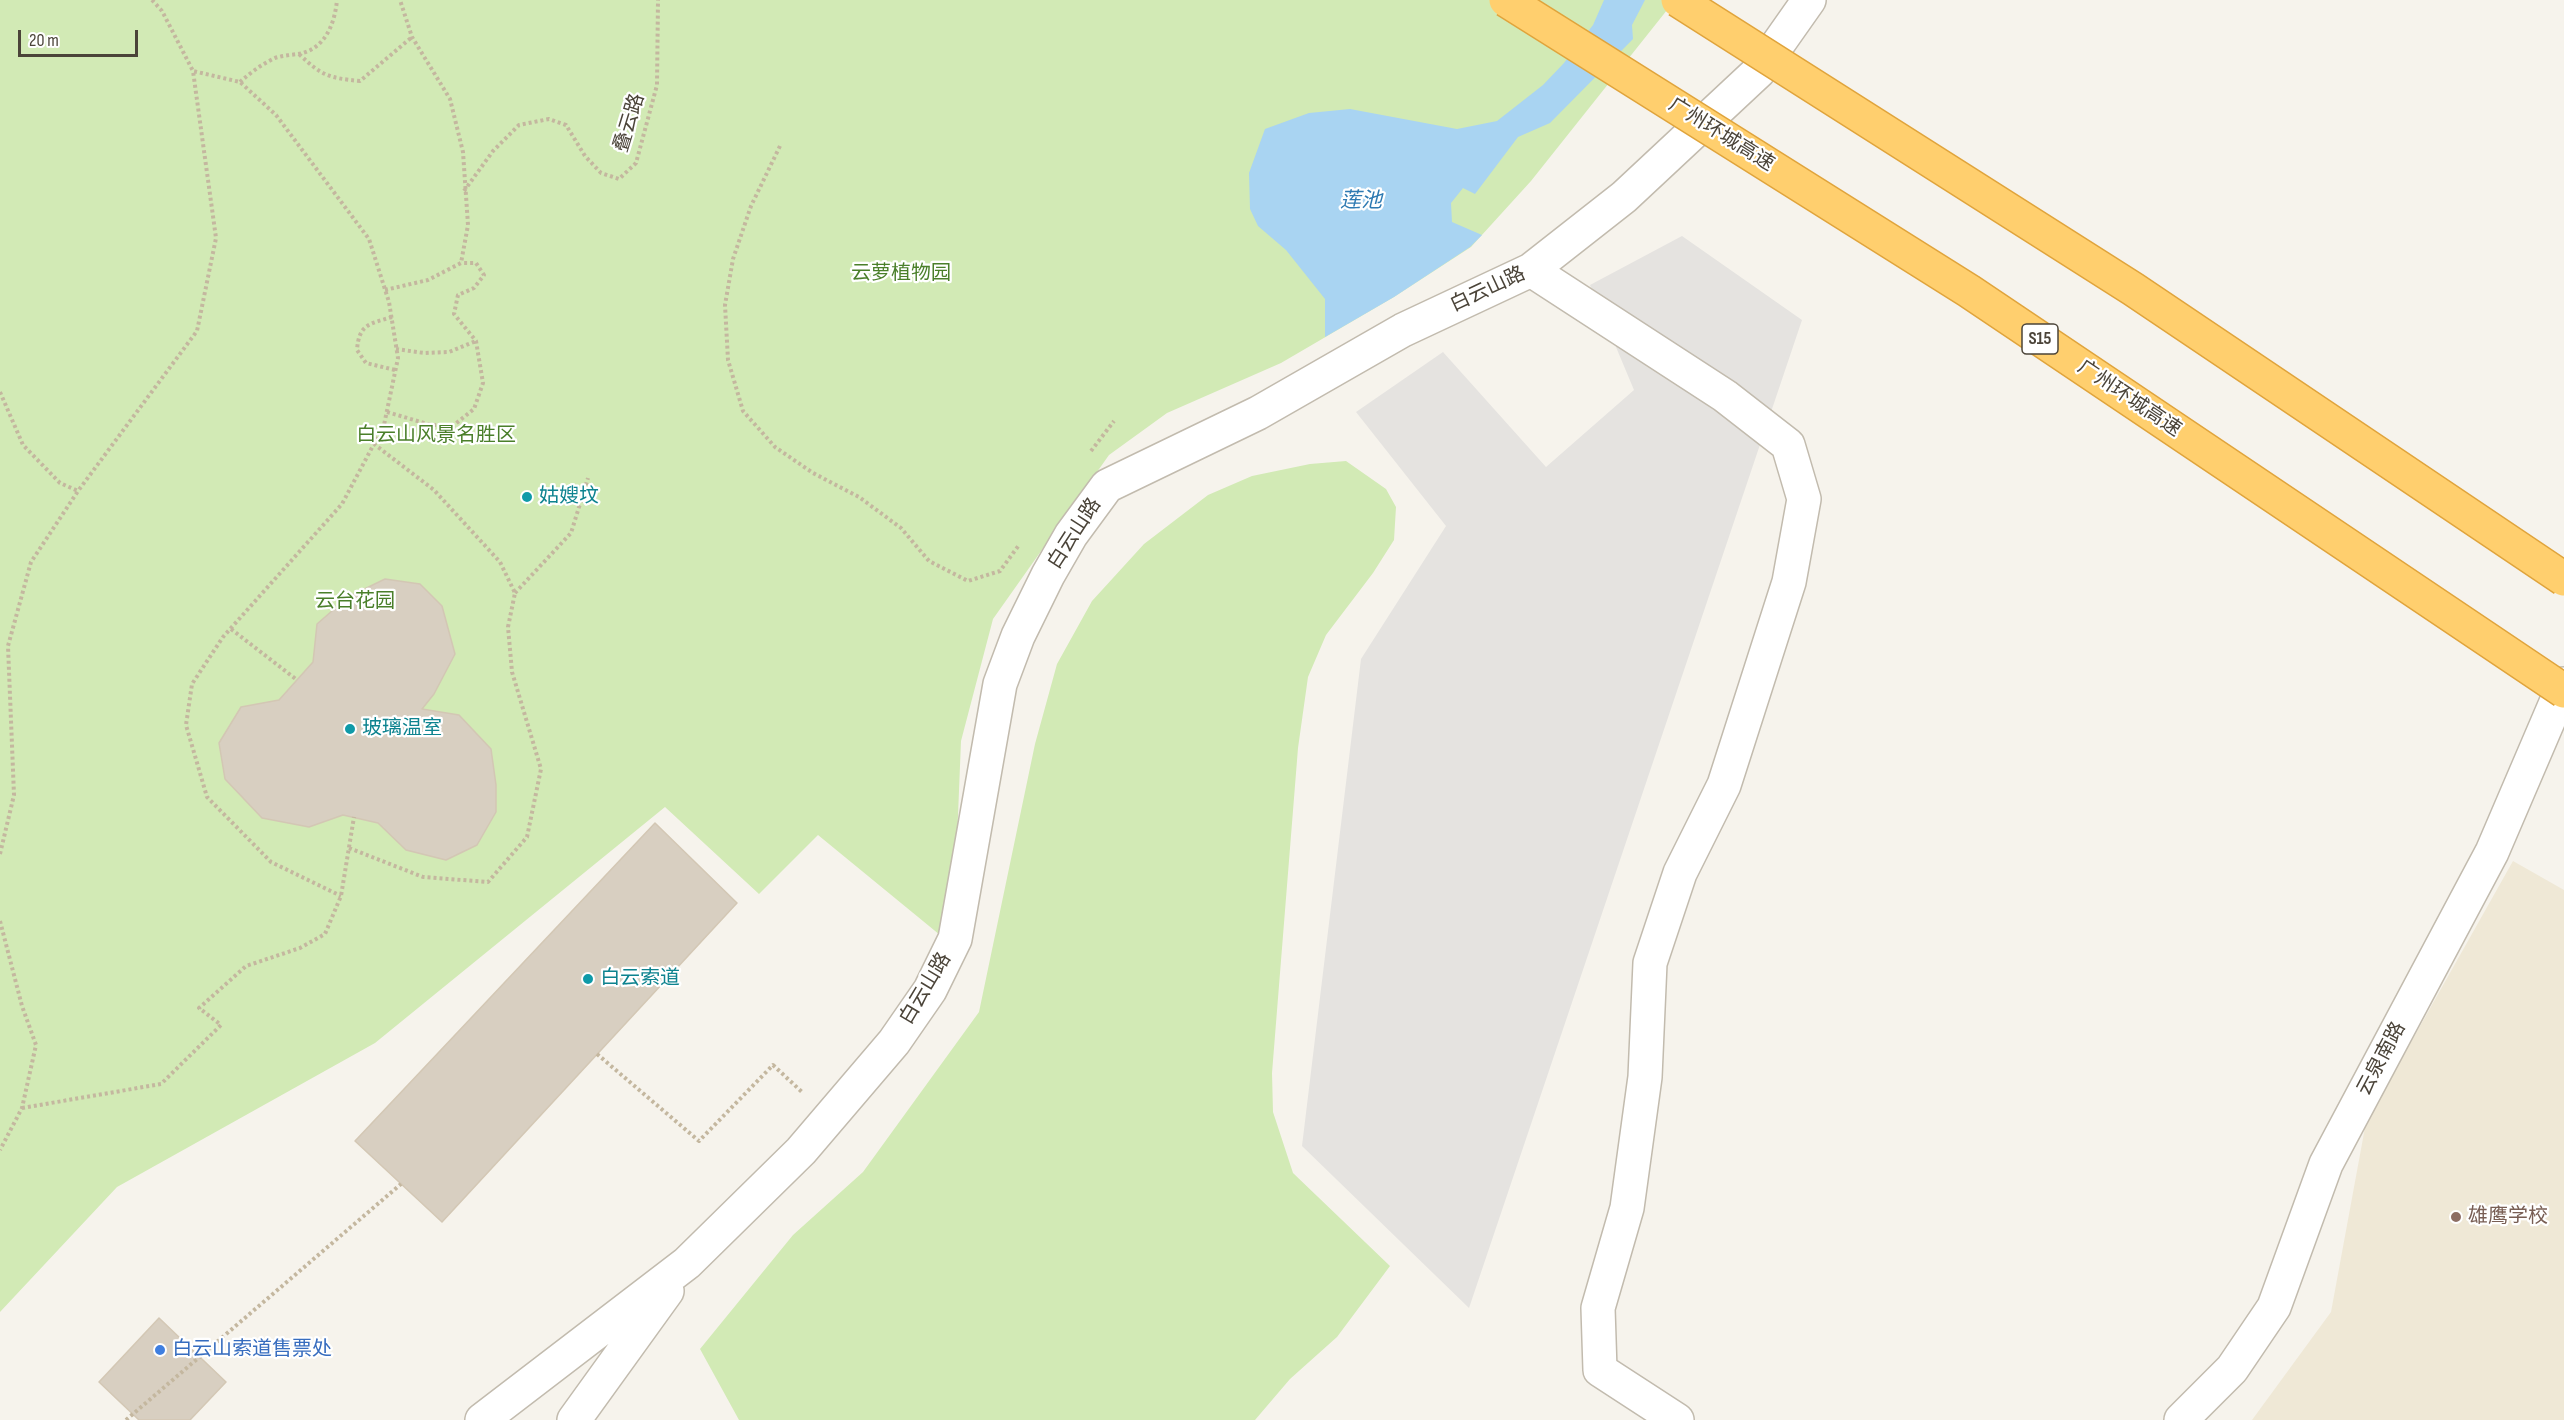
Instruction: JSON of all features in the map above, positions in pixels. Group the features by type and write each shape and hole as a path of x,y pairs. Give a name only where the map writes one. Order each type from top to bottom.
{"highway":[{"name":"广州环城高速","path":"1506,0 1969,291 2564,691"},
{"path":"1678,0 2133,289 2564,579"}],"street":[{"name":"白云山路","path":"687,1263 801,1151 894,1042 930,990 955,939 1000,684 1018,636 1048,575 1071,535 1107,486 1258,413 1403,330 1531,270 1624,197 1758,71 1809,0"},
{"path":"1531,270 1725,396 1788,445 1804,499 1789,582 1724,785 1680,873 1650,963 1645,1077 1627,1208 1598,1308 1600,1370 1677,1420"},
{"name":"云泉南路","path":"2181,1420 2232,1369 2274,1307 2326,1164 2492,852 2564,684"},
{"path":"482,1420 687,1263"},
{"path":"574,1420 687,1263"}],"path":[{"path":"0,854 14,795 8,646 32,562 78,491 197,331 216,238 194,71 162,11 152,0"},
{"path":"240,82 252,71 277,58 305,53 325,38 334,22 336,0"},
{"path":"400,0 412,37 450,99 463,152 468,225 461,263"},
{"name":"叠云路","path":"464,191 493,151 519,125 549,119 566,125 585,156 601,173 619,179 636,163 657,85 657,0"},
{"path":"299,53 319,73 341,80 360,81 412,37"},
{"path":"194,71 240,82 276,115 369,239 392,317 398,358 384,425 342,504 223,637 192,684 186,725 207,797 271,862 341,896"},
{"path":"780,146 751,206 733,259 725,305 728,360 743,411 775,447 813,474 859,497 901,528 929,561 968,581 1000,571 1021,543"},
{"path":"385,290 429,280 461,263 476,263 484,275 474,288 458,295 454,314 476,341 483,383 474,409 454,425 431,425 387,412"},
{"path":"392,317 369,324 358,335 357,350 366,363 395,370"},
{"path":"396,349 424,353 449,352 476,341"},
{"path":"0,392 23,445 60,483 78,491"},
{"path":"1086,458 1114,420"},
{"path":"374,444 434,490 500,562 515,593"},
{"path":"349,848 423,878 488,882 527,837 541,770 512,672 508,627 515,593 571,533 588,478"},
{"path":"231,629 297,680"},
{"path":"22,1108 162,1084 221,1025 199,1008 246,966 300,948 326,934 341,896 354,817"},
{"path":"0,921 22,1006 36,1045 22,1108 0,1150"},
{"path":"597,1054 699,1141 773,1065 807,1098 830,1115"},
{"path":"126,1420 401,1184"}],"shaded area":[{"path":"1682,236 1802,320 1469,1308 1302,1146 1361,659 1446,526 1356,412 1443,352 1546,467 1634,390 1590,285"},
{"name":"雄鹰学校","path":"2513,861 2564,890 2564,1420 2252,1420 2331,1312 2366,1122"}],"green space":[{"name":"云台花园","path":"0,0 1675,0 1531,181 1471,247 1394,297 1281,363 1167,413 1109,455 993,619 961,741 956,865 940,935 818,835 759,894 665,807 375,1043 117,1187 0,1312"},
{"path":"1346,461 1386,489 1396,507 1394,540 1373,573 1326,635 1308,677 1298,748 1272,1073 1273,1112 1293,1173 1390,1266 1337,1337 1290,1379 1255,1420 739,1420 700,1349 793,1235 863,1172 979,1012 1035,744 1057,664 1092,601 1144,544 1208,495 1252,476 1310,464"}],"water":[{"name":"莲池","path":"1604,0 1645,0 1632,25 1633,39 1550,123 1518,137 1475,194 1463,188 1451,203 1452,222 1482,235 1470,247 1394,297 1325,337 1325,299 1286,250 1258,226 1250,209 1249,173 1265,129 1309,113 1350,109 1457,129 1497,121 1543,85 1564,63 1593,25"}],"building":[{"name":"玻璃温室","path":"385,579 420,584 442,606 455,654 434,694 422,709 459,715 491,749 496,785 496,812 477,845 446,860 406,850 378,823 343,815 309,827 262,818 225,779 219,743 241,707 279,700 313,662 317,624 348,597"},
{"name":"白云索道","path":"655,823 737,903 442,1222 355,1141"},
{"name":"白云山索道售票处","path":"159,1318 226,1382 190,1420 139,1420 99,1382"}],"place":[{"name":"姑嫂坟","path":"527,497"},
{"name":"玻璃温室","path":"350,729"},
{"name":"白云索道","path":"588,979"},
{"name":"雄鹰学校","path":"2456,1217"},
{"name":"白云山索道售票处","path":"160,1350"}],"park label":[{"name":"云萝植物园","path":"901,274"},
{"name":"白云山风景名胜区","path":"436,436"}]}
